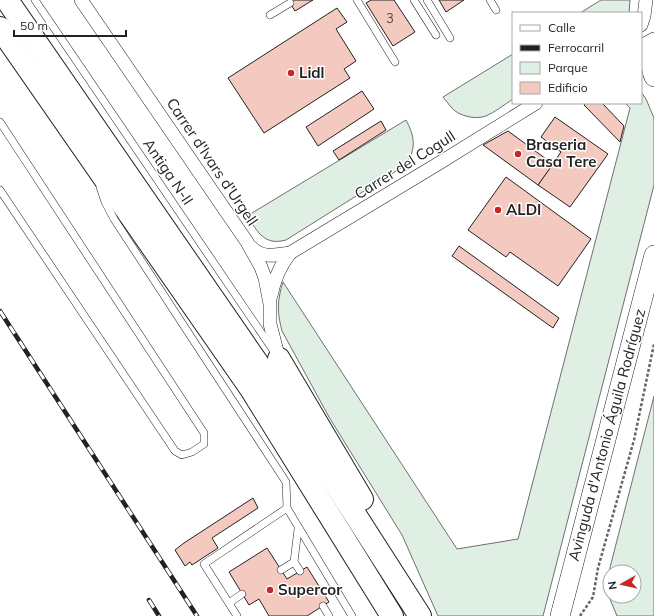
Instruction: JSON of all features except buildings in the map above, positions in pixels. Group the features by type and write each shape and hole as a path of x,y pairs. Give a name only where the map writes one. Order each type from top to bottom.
{"highway":[{"path":"7,0 265,374 421,616"},
{"path":"0,28 251,389 392,616"},
{"path":"279,359 381,531 421,616"}],"street":[{"name":"Carrer d'Ivars d'Urgell","path":"81,0 247,242 261,267 265,278 270,304 270,324 279,359"},
{"path":"642,23 647,5 646,0"},
{"path":"642,45 654,39"},
{"path":"654,45 652,48 651,60 654,77"},
{"path":"642,73 654,83"},
{"name":"Carrer del Cogull","path":"290,253 456,156 534,104"},
{"path":"247,242 257,252 263,255 290,253"},
{"path":"270,304 273,285 277,274 282,263 290,253"},
{"name":"Avinguda d'Antonio Águila Rodríguez","path":"560,616 654,255"}],"lane":[{"name":"Antiga N-II","path":"35,0 279,359"},
{"path":"357,0 395,62"},
{"path":"414,0 436,35"},
{"path":"427,0 450,38"},
{"path":"490,0 496,10"},
{"path":"270,15 290,3"},
{"path":"0,122 204,433 204,444 192,452 182,455 175,451 0,190"},
{"path":"88,154 105,202 114,219 286,482 287,508 298,529 352,616"},
{"path":"237,616 204,564 287,508"},
{"path":"298,529 294,562 300,571"},
{"path":"281,570 294,562"},
{"path":"229,603 242,594"},
{"path":"323,606 329,616"}],"path":[{"path":"580,616 593,597 598,568 634,440 654,344"}],"green space":[{"path":"601,0 630,0 629,12 582,12"},
{"path":"512,55 512,100 496,110 486,116 477,118 462,115 454,110 443,97"},
{"path":"642,93 654,118 654,185 543,616 438,616 402,535 329,417 282,331 278,306 283,282 457,549 518,539 630,108 626,104 642,104"},
{"path":"406,120 413,138 413,149 404,166 286,240 272,241 262,236 247,216"},
{"path":"654,396 654,616 617,616 612,604 642,604 642,564 611,564"}],"railway":[{"path":"0,311 197,616"},
{"path":"149,600 159,616"}],"place":[{"name":"Lidl","path":"291,73"},
{"name":"Braseria Casa Tere","path":"518,154"},
{"name":"ALDI","path":"498,210"},
{"name":"Supercor","path":"270,590"}]}
